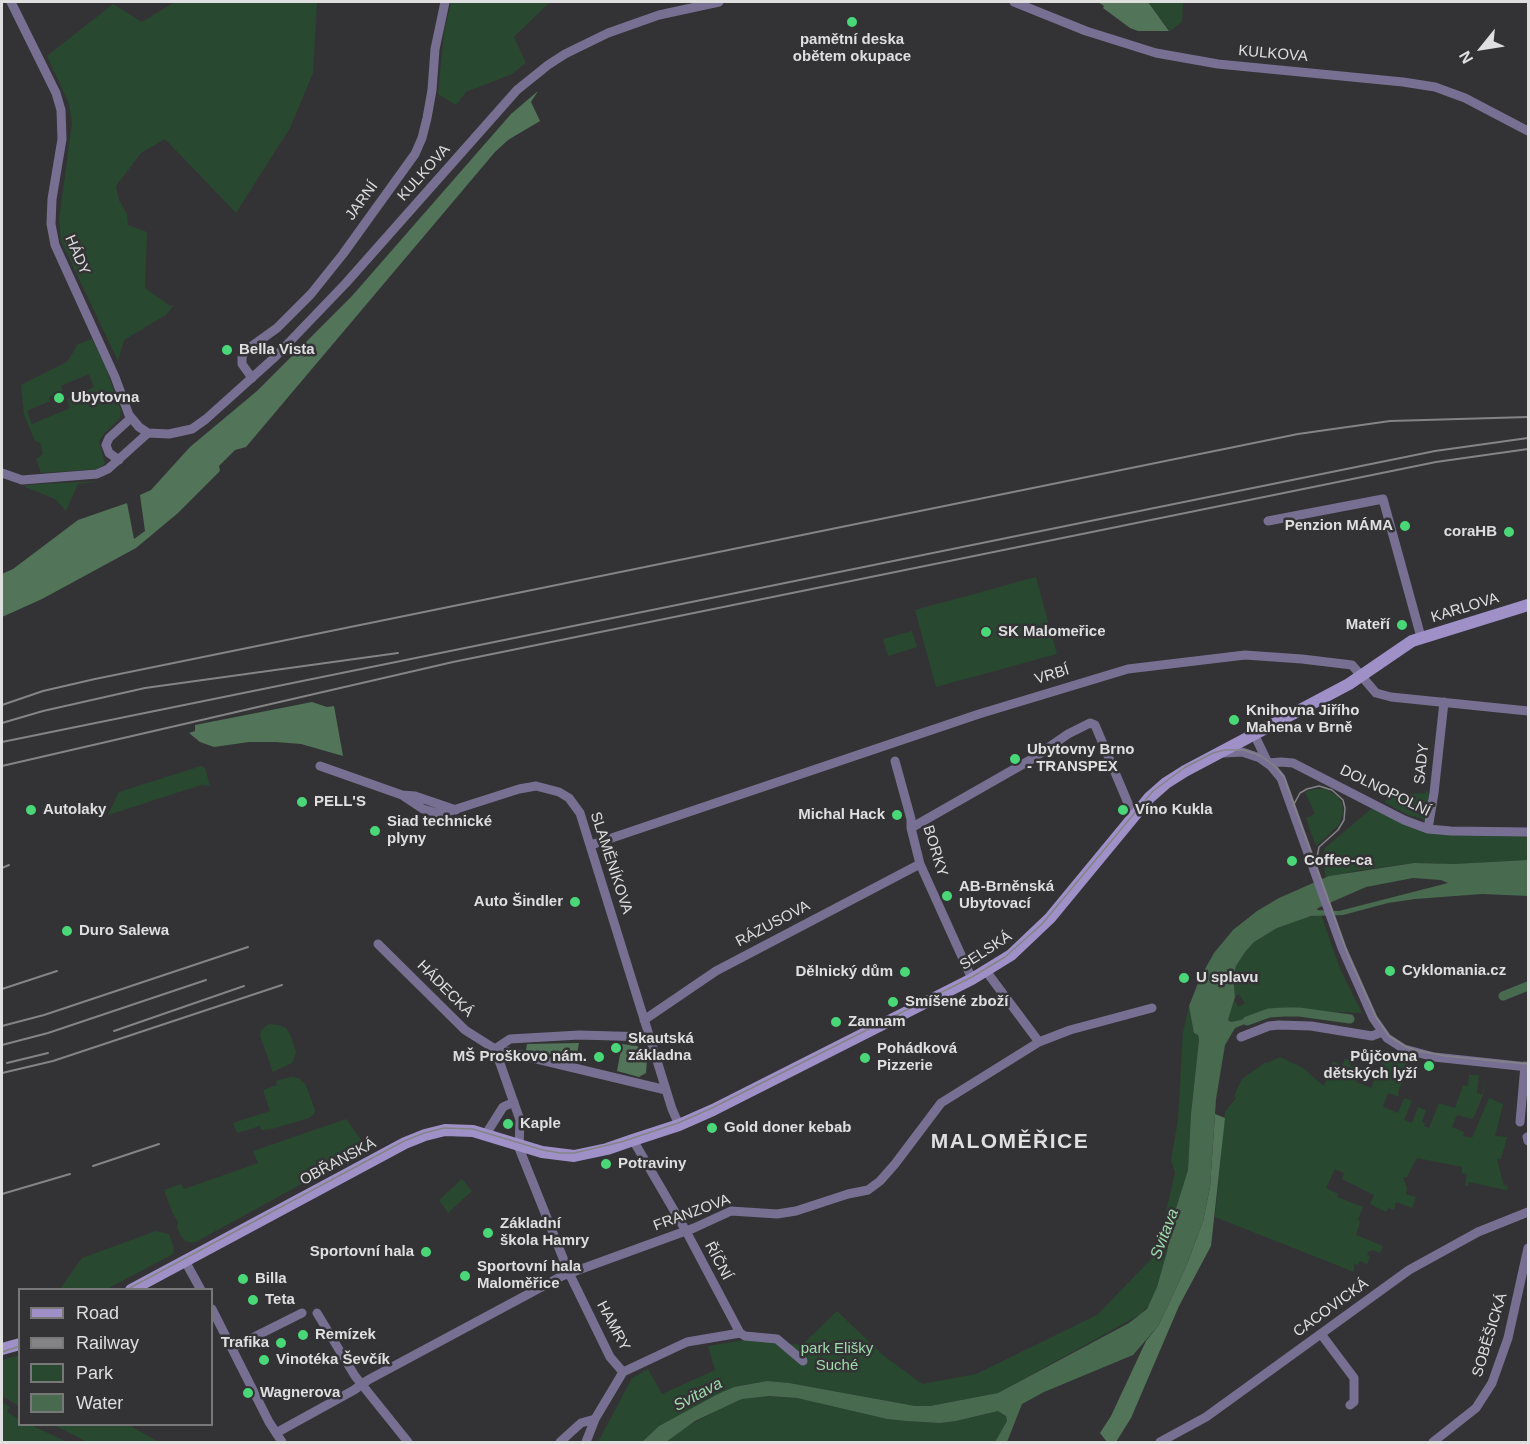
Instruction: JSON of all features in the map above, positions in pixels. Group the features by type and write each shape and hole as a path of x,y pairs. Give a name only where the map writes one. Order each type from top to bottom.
{"main road":[{"name":"KARLOVA","path":"1416,639 1528,604"},
{"name":"SELSKÁ","path":"574,1156 607,1149 679,1125 972,979 989,976 1038,931 1134,815 1166,783 1206,759 1362,676 1416,639"},
{"name":"OBŘANSKÁ","path":"135,1288 414,1139 445,1130 473,1131 542,1152 559,1156 574,1156"},
{"path":"2,1349 18,1345"}],"street":[{"name":"HÁDY","path":"11,2 56,93 61,110 62,139 51,199 51,224 55,245 115,377 131,418 148,433"},
{"name":"JARNÍ","path":"252,378 242,364 245,351 277,328 311,294 343,254 415,154 427,118 435,50 445,2"},
{"name":"KULKOVA","path":"148,433 169,434 192,429 252,378 318,314 517,90 548,65 582,44 617,30 659,15 719,2"},
{"name":"KULKOVA","path":"1014,2 1086,31 1156,53 1218,64 1435,87 1465,98 1528,131"},
{"path":"119,460 112,457 106,445 109,438 131,418"},
{"path":"2,473 22,480 97,474 108,470 148,433"},
{"path":"1268,521 1383,499 1416,639"},
{"name":"VRBÍ","path":"591,845 896,741 1128,669 1253,655 1302,659 1352,665 1376,693 1390,697 1528,711"},
{"name":"SADY","path":"1428,829 1444,702"},
{"path":"911,828 1090,723 1095,725 1134,815"},
{"path":"1254,734 1268,764 1278,773 1284,784 1350,968 1382,1032 1395,1044 1418,1053 1472,1062 1527,1067 1520,1122"},
{"name":"DOLNOPOLNÍ","path":"1218,754 1242,752 1255,756 1268,764 1293,763 1404,820 1428,829 1528,832"},
{"name":"BORKY","path":"895,761 921,864 972,979"},
{"name":"SLAMĚNÍKOVA","path":"320,766 402,795 415,796 456,810 519,789 536,786 559,792 576,805 591,845 644,1020 679,1125"},
{"name":"RÁZUSOVA","path":"644,1020 716,971 921,864"},
{"name":"HÁDECKÁ","path":"378,944 465,1030 495,1049 666,1090"},
{"path":"989,976 1039,1042"},
{"name":"FRANZOVA","path":"276,1433 520,1297 569,1273 686,1231 731,1211 777,1214 796,1211 868,1190 880,1181 895,1164 941,1103 1039,1042 1070,1030 1152,1008"},
{"path":"1241,1037 1269,1026 1279,1025 1311,1026 1372,1036 1382,1032"},
{"path":"518,1145 520,1120 495,1049 510,1039 579,1035 650,1036"},
{"path":"486,1134 503,1107 514,1102"},
{"name":"ŘÍČNÍ","path":"633,1140 686,1231 740,1333"},
{"name":"HAMRY","path":"518,1145 569,1273 610,1357 623,1372 687,1342 740,1333"},
{"name":"CACOVICKÁ","path":"1163,1442 1206,1418 1408,1270 1478,1232 1528,1212"},
{"name":"SOBĚŠICKÁ","path":"1433,1443 1476,1408 1492,1383 1508,1338 1528,1248"},
{"path":"185,1261 200,1288"},
{"path":"213,1311 282,1443"},
{"path":"232,1348 302,1313"},
{"path":"317,1313 362,1384 408,1443"},
{"path":"740,1333 745,1336 777,1339 803,1361"},
{"path":"1321,1334 1354,1378 1354,1402 1350,1405"},
{"path":"586,1443 595,1419 623,1372"},
{"path":"560,1443 581,1423 595,1419"}],"green space":[{"path":"175,2 317,2 313,73 290,128 236,213 165,139 141,153 116,186 119,200 127,214 128,225 147,232 145,288 170,306 174,305 166,315 124,340 118,361 61,241 59,220 72,123 69,104 47,56 113,4 142,22"},
{"path":"451,2 550,2 514,37 526,63 512,74 466,92 456,105 438,94 444,33"},
{"path":"1148,2 1183,2 1182,22 1170,31"},
{"path":"92,339 105,366 121,411 120,418 99,441 105,464 98,469 41,473 36,459 43,454 40,443 35,441 24,415 21,385 67,362 78,344","holes":["89,374 94,387 67,399 70,408 32,424 27,411 50,401 49,397 63,391 61,386"]},
{"path":"100,481 78,484 66,511 55,499 25,487 25,485"},
{"name":"SK Malomeřice","path":"1036,577 1057,654 936,687 915,610"},
{"path":"912,631 917,647 888,656 883,639"},
{"path":"201,766 205,768 210,786 201,785 108,815 119,792"},
{"path":"1326,789 1337,796 1342,803 1343,813 1339,825 1316,846 1306,818 1315,814 1305,792"},
{"path":"1426,790 1430,794 1423,823 1423,819 1408,815 1384,802 1392,795 1425,793"},
{"path":"1372,808 1402,823 1528,835 1528,860 1454,864 1414,863 1326,877 1322,858 1325,848"},
{"path":"1321,915 1341,971 1362,1013 1268,1009 1250,1018 1231,1022 1228,1020 1234,1000 1239,1007 1245,1003 1239,994 1235,997 1233,976 1245,952 1254,942 1277,928 1303,918"},
{"name":"park Elišky Suché","path":"1189,1006 1199,1040 1188,1170 1173,1218 1163,1272 1151,1302 1141,1314 998,1393 930,1406 915,1406 767,1381 734,1387 718,1394 659,1426 642,1442 598,1442 632,1378 648,1369 662,1394 715,1370 708,1346 745,1340 802,1345 837,1311 884,1356 922,1384 976,1374 1097,1315 1156,1254 1175,1173 1171,1160 1178,1120 1183,1032"},
{"path":"269,1024 286,1028 296,1052 292,1063 273,1072 260,1036 261,1030"},
{"path":"1389,1054 1407,1059 1403,1069 1407,1071 1398,1092 1399,1097 1388,1093 1383,1107 1398,1113 1404,1098 1412,1101 1404,1120 1412,1123 1418,1107 1426,1110 1422,1122 1429,1128 1439,1103 1455,1108 1463,1085 1468,1086 1469,1075 1479,1075 1477,1093 1482,1095 1486,1076 1483,1095 1473,1119 1457,1115 1452,1127 1464,1132 1463,1136 1472,1138 1489,1098 1503,1104 1495,1136 1507,1137 1501,1159 1497,1159 1504,1186 1507,1185 1508,1189 1469,1182 1468,1186 1465,1186 1467,1174 1462,1173 1462,1167 1417,1158 1407,1177 1403,1177 1407,1188 1406,1194 1416,1197 1412,1208 1396,1202 1394,1210 1388,1208 1386,1212 1370,1204 1374,1195 1342,1179 1344,1173 1335,1169 1326,1188 1338,1194 1337,1197 1363,1207 1358,1219 1360,1222 1356,1235 1383,1246 1380,1253 1369,1251 1367,1264 1360,1261 1358,1265 1354,1264 1354,1272 1215,1217 1225,1112 1236,1098 1234,1096 1242,1079 1266,1062 1280,1057 1303,1068 1324,1086 1333,1061 1342,1066 1345,1059 1351,1060 1350,1066 1355,1067 1356,1064 1361,1066 1356,1082 1371,1088 1382,1061 1386,1062"},
{"path":"291,1077 299,1078 306,1085 315,1110 314,1114 309,1118 272,1129 261,1130 260,1126 237,1133 233,1123 270,1111 263,1090 277,1085 276,1081"},
{"path":"346,1119 367,1148 194,1243 185,1241 181,1236 177,1227 178,1222 164,1190 181,1184 184,1189 258,1163 253,1151"},
{"path":"462,1179 472,1191 448,1213 439,1200"},
{"path":"156,1231 169,1234 174,1248 173,1254 109,1288 61,1288 82,1258"},
{"path":"18,1356 18,1405 2,1396 2,1360"},
{"path":"759,1396 797,1398 887,1419 906,1421 940,1423 998,1411 1006,1416 1007,1421 995,1442 666,1442 686,1427 724,1407 742,1399"},
{"path":"2,1402 10,1407 7,1412 18,1418 18,1426 33,1426 67,1442 2,1442"},
{"path":"56,1426 131,1426 159,1442 87,1442"}],"shaded area":[{"path":"1098,2 1148,2 1169,31 1138,31 1130,28"},
{"path":"538,91 531,102 540,121 508,140 495,152 246,447 235,450 219,466 220,471 178,513 136,548 42,599 2,617 2,574 13,569 78,520 127,503 134,539 145,531 140,495 151,490 190,447 257,391 352,296 511,114"},
{"path":"312,702 327,707 334,706 343,756 301,744 276,742 249,742 214,747 200,742 189,733 195,731 195,725"},
{"path":"579,1043 576,1059 526,1050 527,1044"},
{"path":"622,1044 637,1046 642,1051 647,1059 646,1073 639,1077 617,1071"},
{"path":"1215,1114 1225,1118 1211,1246 1179,1306 1131,1418 1116,1442 1107,1442 1100,1433 1111,1416 1146,1341 1158,1326 1187,1264 1203,1221 1210,1187"}],"water":[{"path":"1528,860 1528,896 1482,894 1415,899 1388,903 1343,915 1311,916 1277,928 1254,942 1245,952 1233,976 1235,997 1228,1020 1231,1022 1255,1015 1257,1019 1235,1028 1225,1045 1216,1099 1210,1187 1203,1221 1187,1264 1158,1326 1133,1355 1044,1392 1022,1404 1007,1442 995,1442 1007,1421 1006,1416 998,1411 940,1423 906,1421 887,1419 797,1398 769,1396 742,1399 733,1403 695,1421 666,1442 642,1442 659,1426 718,1394 734,1387 767,1381 915,1406 930,1406 998,1393 1129,1323 1147,1309 1157,1287 1167,1252 1173,1218 1188,1170 1199,1040 1198,1035 1194,1033 1189,1006 1200,978 1214,953 1233,930 1257,911 1279,898 1329,876 1414,863 1454,864","holes":["1413,878 1441,880 1448,883 1339,911 1317,910 1366,887"]}],"waterway":[{"path":"1503,996 1528,986"},
{"path":"1247,1021 1269,1013 1284,1012 1350,1019"}],"tram line":[{"path":"130,1288 404,1141 424,1133 444,1128 473,1129 543,1150 574,1153 621,1142 678,1123 712,1108 972,977 1005,957 1042,924 1153,791 1184,768 1224,750 1244,750 1261,756 1275,766 1284,777 1348,955 1376,1017 1389,1036 1406,1047 1419,1051 1528,1064"},
{"path":"1293,806 1300,793 1319,786 1332,790 1343,800 1344,820 1338,830 1319,847 1316,862"},
{"path":"2,1352 18,1347"}],"railway":[{"path":"2,705 43,691 95,679 1298,434 1390,421 1528,417"},
{"path":"2,742 1435,451 1528,438"},
{"path":"2,766 453,662 1436,462 1528,449"},
{"path":"2,723 43,711 145,688 398,653"},
{"path":"2,868 9,865"},
{"path":"2,1026 44,1015 248,947"},
{"path":"2,989 57,971"},
{"path":"2,1045 48,1033 206,980"},
{"path":"2,1073 53,1061 282,985"},
{"path":"114,1031 244,986"},
{"path":"7,1063 48,1053"},
{"path":"93,1166 159,1144"},
{"path":"2,1194 70,1174"}],"place":[{"name":"pamětní deska obětem okupace","path":"852,22"},
{"name":"Bella Vista","path":"227,350"},
{"name":"Ubytovna","path":"59,398"},
{"name":"Penzion MÁMA","path":"1405,526"},
{"name":"coraHB","path":"1509,532"},
{"name":"Mateří","path":"1402,625"},
{"name":"SK Malomeřice","path":"986,632"},
{"name":"Knihovna Jiřího Mahena v Brně","path":"1234,720"},
{"name":"Ubytovny Brno - TRANSPEX","path":"1015,759"},
{"name":"PELL'S","path":"302,802"},
{"name":"Autolaky","path":"31,810"},
{"name":"Víno Kukla","path":"1123,810"},
{"name":"Michal Hack","path":"897,815"},
{"name":"Siad technické plyny","path":"375,831"},
{"name":"Coffee-ca","path":"1292,861"},
{"name":"AB-Brněnská Ubytovací","path":"947,896"},
{"name":"Auto Šindler","path":"575,902"},
{"name":"Duro Salewa","path":"67,931"},
{"name":"Cyklomania.cz","path":"1390,971"},
{"name":"Dělnický dům","path":"905,972"},
{"name":"U splavu","path":"1184,978"},
{"name":"Smíšené zboží","path":"893,1002"},
{"name":"Zannam","path":"836,1022"},
{"name":"Skautská základna","path":"616,1048"},
{"name":"MŠ Proškovo nám.","path":"599,1057"},
{"name":"Pohádková Pizzerie","path":"865,1058"},
{"name":"Půjčovna dětských lyží","path":"1429,1066"},
{"name":"Kaple","path":"508,1124"},
{"name":"Gold doner kebab","path":"712,1128"},
{"name":"Potraviny","path":"606,1164"},
{"name":"Základní škola Hamry","path":"488,1233"},
{"name":"Sportovní hala","path":"426,1252"},
{"name":"Sportovní hala Maloměřice","path":"465,1276"},
{"name":"Billa","path":"243,1279"},
{"name":"Teta","path":"253,1300"},
{"name":"Remízek","path":"303,1335"},
{"name":"Trafika","path":"281,1343"},
{"name":"Vinotéka Ševčík","path":"264,1360"},
{"name":"Wagnerova","path":"248,1393"}],"district":[{"name":"MALOMĚŘICE","path":"1010,1142"}],"water label":[{"name":"Svitava","path":"1165,1234"},
{"name":"Svitava","path":"698,1395"}]}
